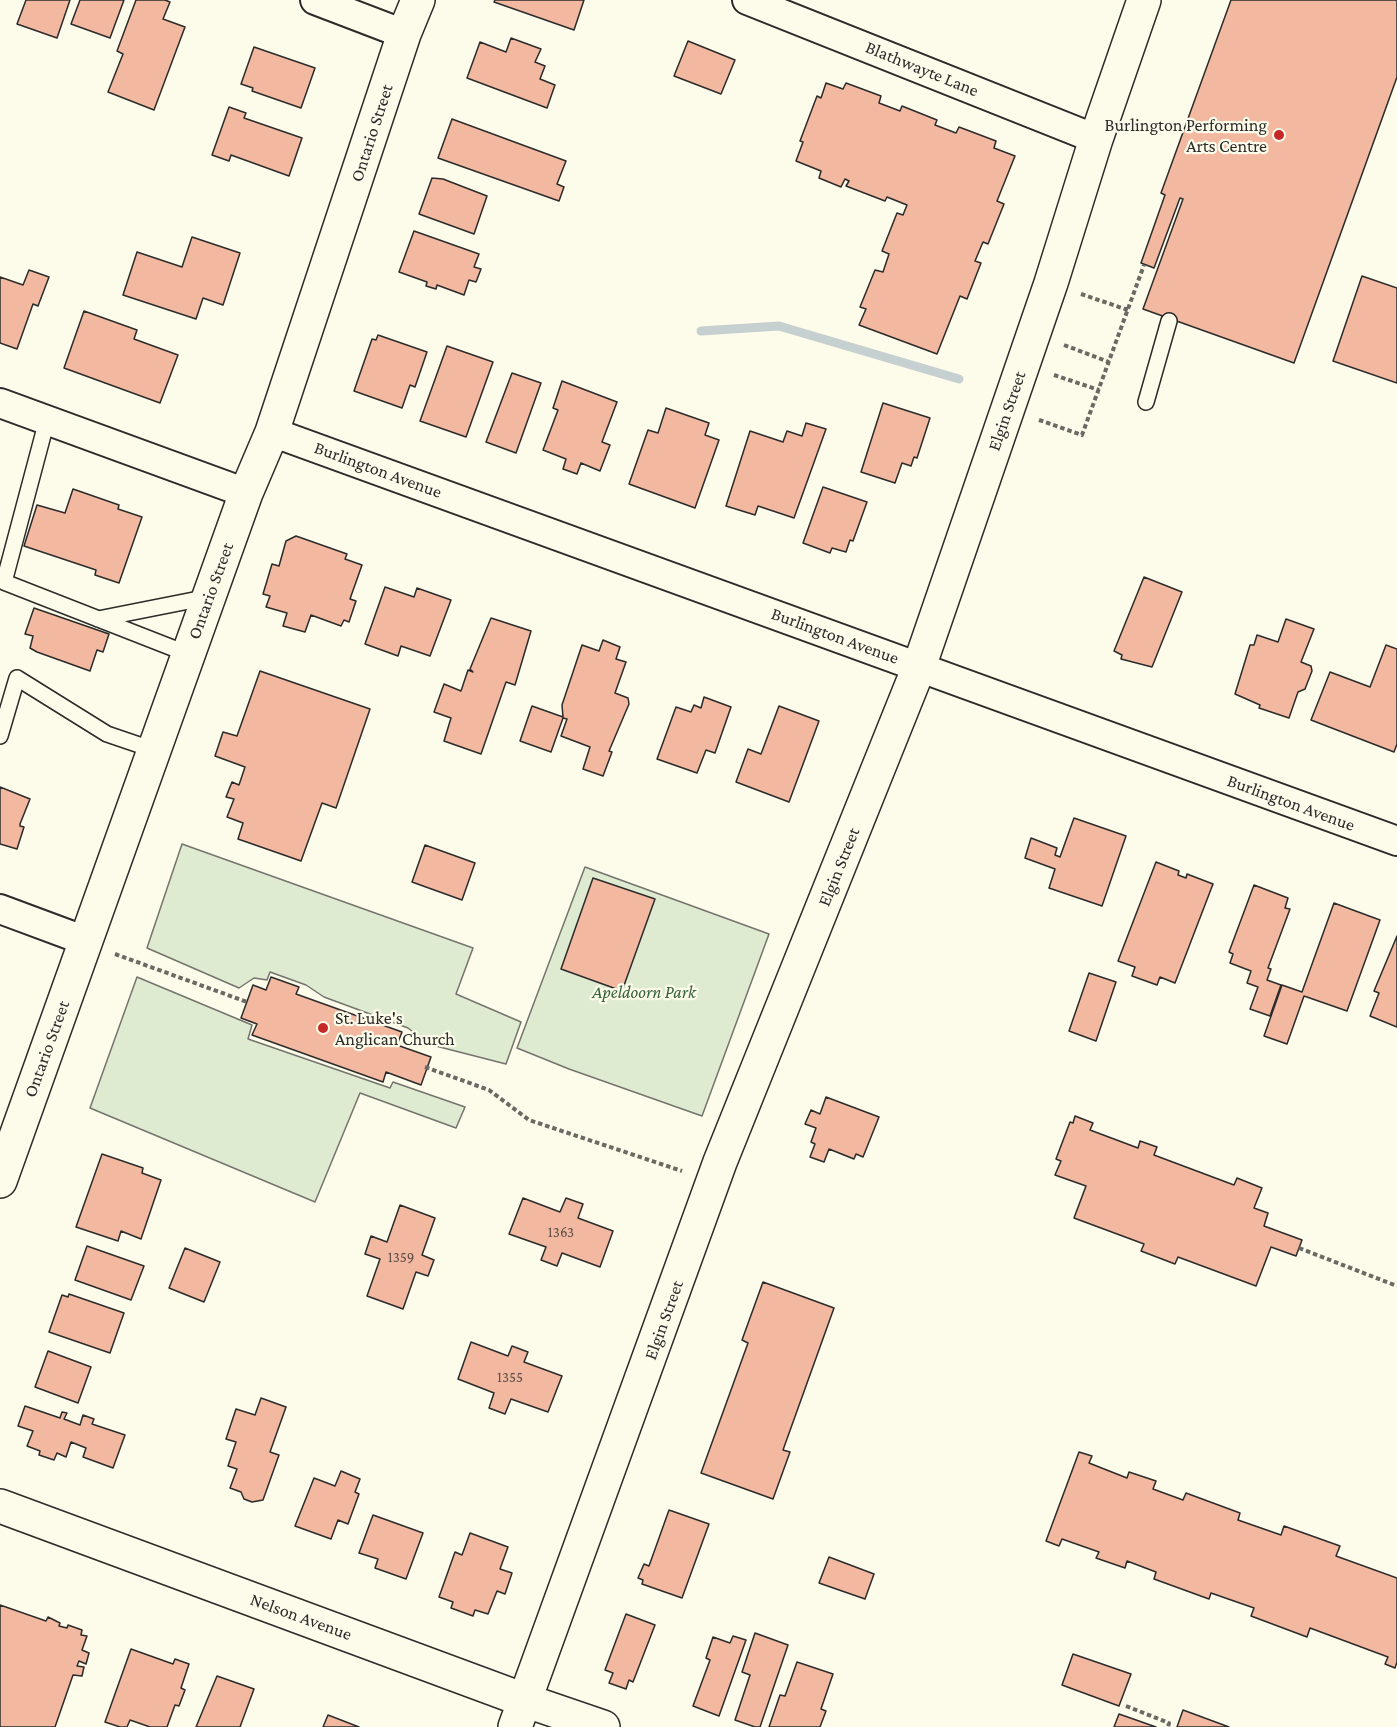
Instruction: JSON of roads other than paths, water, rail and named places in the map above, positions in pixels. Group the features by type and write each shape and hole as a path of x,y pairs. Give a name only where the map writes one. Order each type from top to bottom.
{"street":[{"path":"315,0 404,34"},
{"name":"Ontario Street","path":"0,1181 246,493 272,432 404,34 418,0"},
{"name":"Blathwayte Lane","path":"747,0 1096,139"},
{"name":"Elgin Street","path":"520,1714 725,1151 919,667 1051,283 1096,139 1144,0"},
{"path":"0,403 246,493"},
{"name":"Burlington Avenue","path":"272,432 1397,842"},
{"path":"0,909 86,941"},
{"name":"Nelson Avenue","path":"0,1506 520,1714 603,1727"}],"lane":[{"path":"1146,402 1169,321"},
{"path":"47,420 4,582 188,654"},
{"path":"98,620 209,597"},
{"path":"0,736 17,678 107,734 154,750"}],"waterway":[{"path":"701,331 779,326 959,379"}],"place":[{"name":"Burlington Performing Arts Centre","path":"1279,135"},
{"name":"St. Luke's Anglican Church","path":"323,1028"}],"park label":[{"name":"Apeldoorn Park","path":"644,992"}]}
